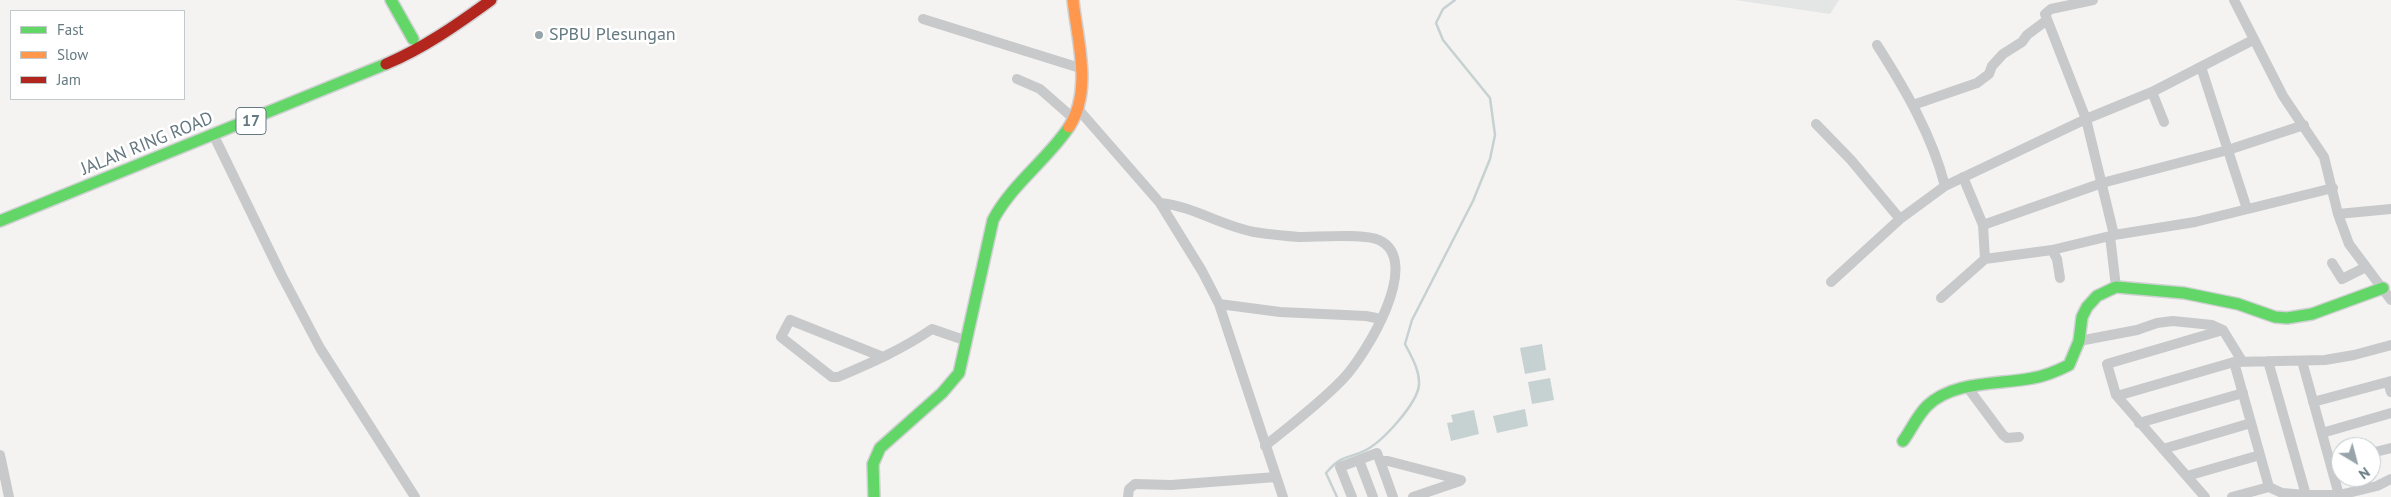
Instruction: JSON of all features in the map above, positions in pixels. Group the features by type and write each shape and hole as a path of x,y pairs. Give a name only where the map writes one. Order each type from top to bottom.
{"main road":[{"path":"391,0 413,39"},
{"name":"JALAN RING ROAD","path":"0,209 367,60 413,39 473,0"},
{"name":"JALAN RING ROAD","path":"0,221 214,136 403,57 448,32 491,0"},
{"path":"874,497 874,464 880,448 952,382 962,366 993,220 998,207 1059,140 1076,113 1080,68 1073,0"},
{"path":"1903,441 1927,406 1948,392 2034,378 2065,368 2071,361 2079,341 2082,317 2087,307 2097,296 2116,287 2184,293 2238,304 2287,318 2312,314 2383,288"}],"street":[{"path":"2093,0 2051,9 2045,14 2086,119 2102,183 2112,236 2116,287"},
{"path":"2234,0 2253,40 2284,96 2324,157 2338,214 2350,244 2391,300"},
{"path":"923,19 1080,68"},
{"path":"1913,105 1977,83 1989,74 1992,66 2002,54 2022,42 2047,20"},
{"path":"1830,282 1900,219 1945,186 2086,119 2152,92 2253,40"},
{"path":"1877,44 1913,105 1939,164 1945,186"},
{"path":"2201,67 2247,209"},
{"path":"1017,79 1040,89 1076,113 1160,203 1202,271 1219,304 1283,497"},
{"path":"2152,92 2164,122"},
{"path":"1816,124 1851,160 1900,219"},
{"path":"1983,225 2102,183 2228,150 2304,125"},
{"path":"214,136 281,274 320,348 415,497"},
{"path":"1963,177 1983,225 1985,258"},
{"path":"1941,298 1985,258 1999,258 2052,250 2112,236 2195,222 2333,188"},
{"path":"1160,203 1179,205 1235,227 1255,232 1297,237 1374,238 1381,241 1391,250 1396,260 1393,292 1370,342 1345,378 1316,406 1265,446"},
{"path":"2338,214 2391,209"},
{"path":"2052,250 2057,259 2060,278"},
{"path":"2332,262 2342,279 2366,267"},
{"path":"1219,304 1280,312 1366,316 1381,319"},
{"path":"883,357 790,320 781,337 832,377 883,357 909,344 932,329 967,341"},
{"path":"2079,341 2173,321 2212,325 2223,330 2238,361 2243,393 2269,487"},
{"path":"2205,497 2117,396 2107,364 2223,330"},
{"path":"2117,396 2238,361 2302,361 2348,357 2391,345"},
{"path":"2268,361 2306,495"},
{"path":"2302,361 2322,433 2331,452"},
{"path":"2313,402 2390,385"},
{"path":"1968,388 2003,435 2007,438 2018,437"},
{"path":"2139,422 2243,393"},
{"path":"2322,433 2391,413"},
{"path":"2163,449 2251,423"},
{"path":"1352,497 1340,467 1377,453 1393,497"},
{"path":"0,455 9,497"},
{"path":"2187,476 2260,455"},
{"path":"1359,460 1373,497"},
{"path":"1380,462 1388,461 1461,480 1431,494 1413,497"},
{"path":"1128,497 1129,489 1135,484 1171,485 1277,479"},
{"path":"2232,497 2269,487 2282,493 2339,495 2377,486 2391,479"},
{"path":"2338,487 2339,495"}],"shaded area":[{"path":"1735,0 1839,0 1830,14"},
{"path":"1542,344 1546,370 1525,374 1520,348"},
{"path":"1550,378 1554,400 1532,404 1528,382"},
{"path":"1525,409 1528,426 1497,433 1493,416"},
{"path":"1474,410 1479,434 1451,441 1447,423 1453,422 1451,415"}],"waterway":[{"path":"1337,497 1326,473 1337,462 1366,450 1381,439 1406,412 1417,393 1419,385 1418,374 1415,363 1405,344 1412,320 1473,201 1490,159 1495,135 1490,98 1443,40 1436,23 1443,9 1455,0"}],"traffic: fast":[{"path":"391,0 413,39"},
{"path":"0,221 386,64"},
{"path":"874,497 873,464 880,448 942,393 959,373 993,220 1010,195 1069,127"},
{"path":"1903,441 1927,406 1950,392 1977,385 2038,377 2069,365 2079,341 2082,317 2087,307 2097,296 2116,287 2184,293 2238,304 2275,317 2287,318 2312,314 2383,288"}],"traffic: slow":[{"path":"1069,127 1076,113 1082,81 1082,65 1073,0"}],"traffic: jam":[{"path":"386,64 427,43 491,0"}],"place":[{"name":"SPBU Plesungan","path":"539,35"}]}
